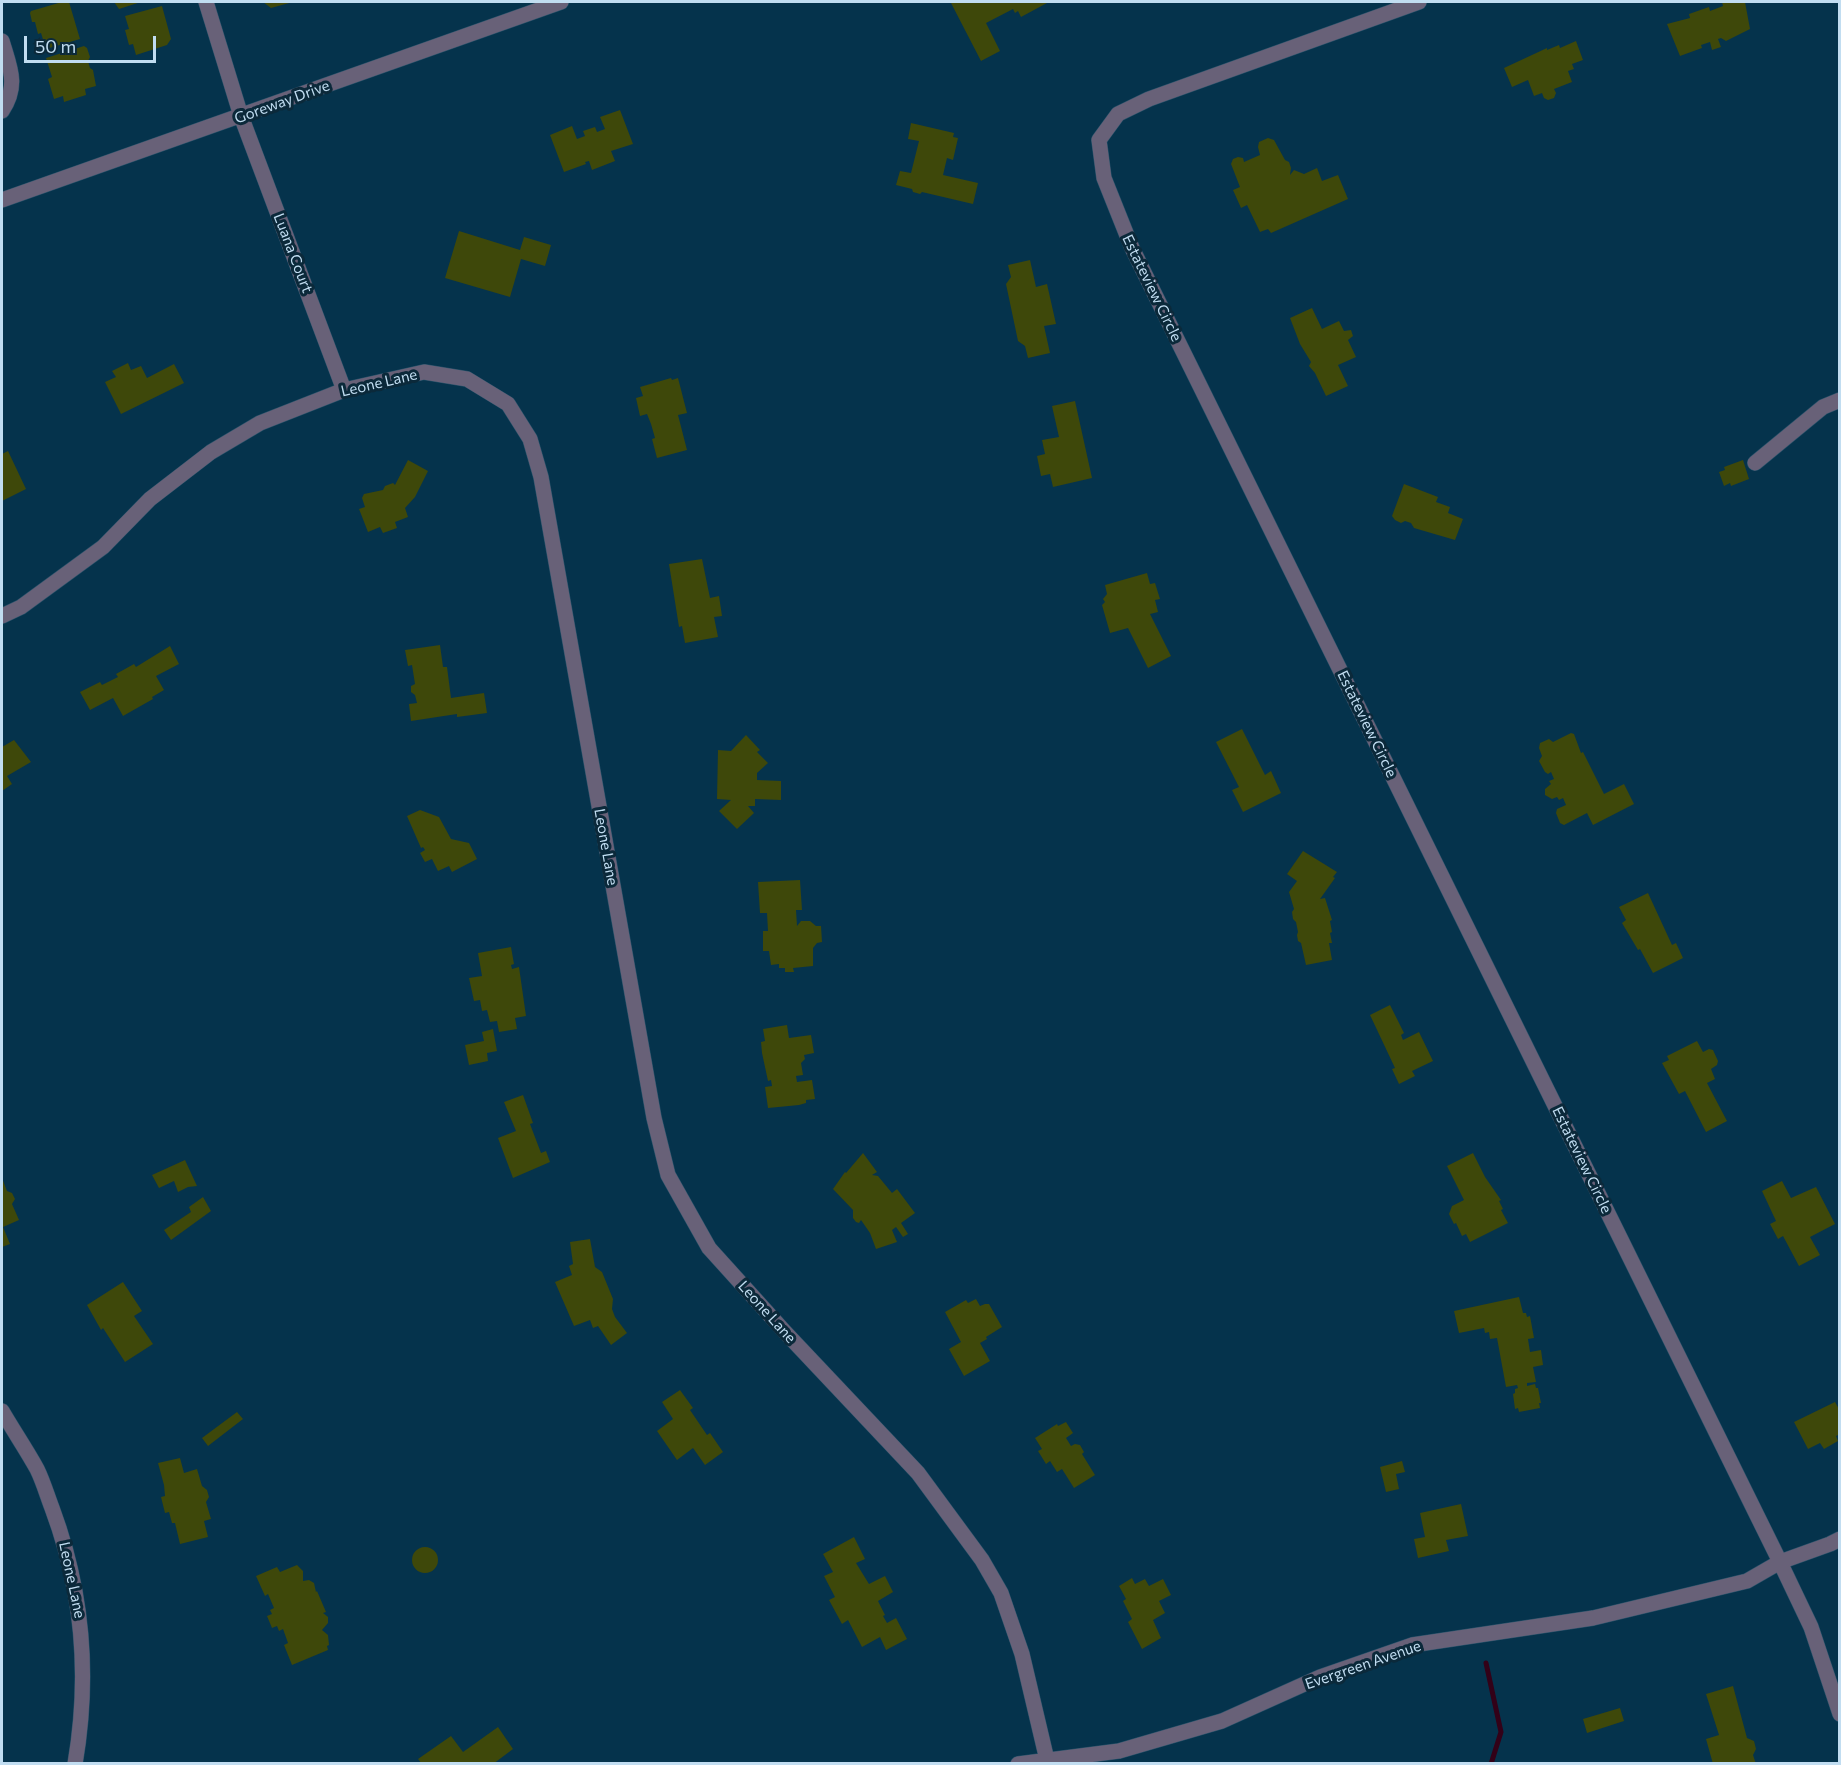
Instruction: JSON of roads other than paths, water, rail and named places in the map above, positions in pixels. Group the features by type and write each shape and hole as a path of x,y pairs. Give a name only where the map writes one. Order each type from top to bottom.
{"street":[{"name":"Luana Court","path":"206,2 242,116 344,390"},
{"name":"Goreway Drive","path":"2,200 561,2"},
{"name":"Estateview Circle","path":"1419,2 1149,99 1118,114 1099,140 1104,178 1132,248 1811,1626 1839,1714"},
{"path":"2,41 13,76 8,101 2,111"},
{"name":"Leone Lane","path":"2,616 21,607 103,547 150,499 211,452 260,423 344,390 424,372 467,379 508,404 530,439 541,477 654,1118 668,1175 709,1248 791,1340 918,1473 982,1560 1001,1593 1022,1654 1047,1760"},
{"path":"1755,463 1823,407 1839,400"},
{"name":"Leone Lane","path":"2,1411 38,1471 62,1536 79,1613 84,1679 80,1736 75,1764"},
{"path":"1780,1562 1839,1539"},
{"name":"Evergreen Avenue","path":"1018,1764 1119,1751 1222,1721 1320,1677 1412,1645 1593,1618 1747,1581 1780,1562"}],"waterway":[{"path":"1486,1663 1501,1732 1491,1764"}]}
